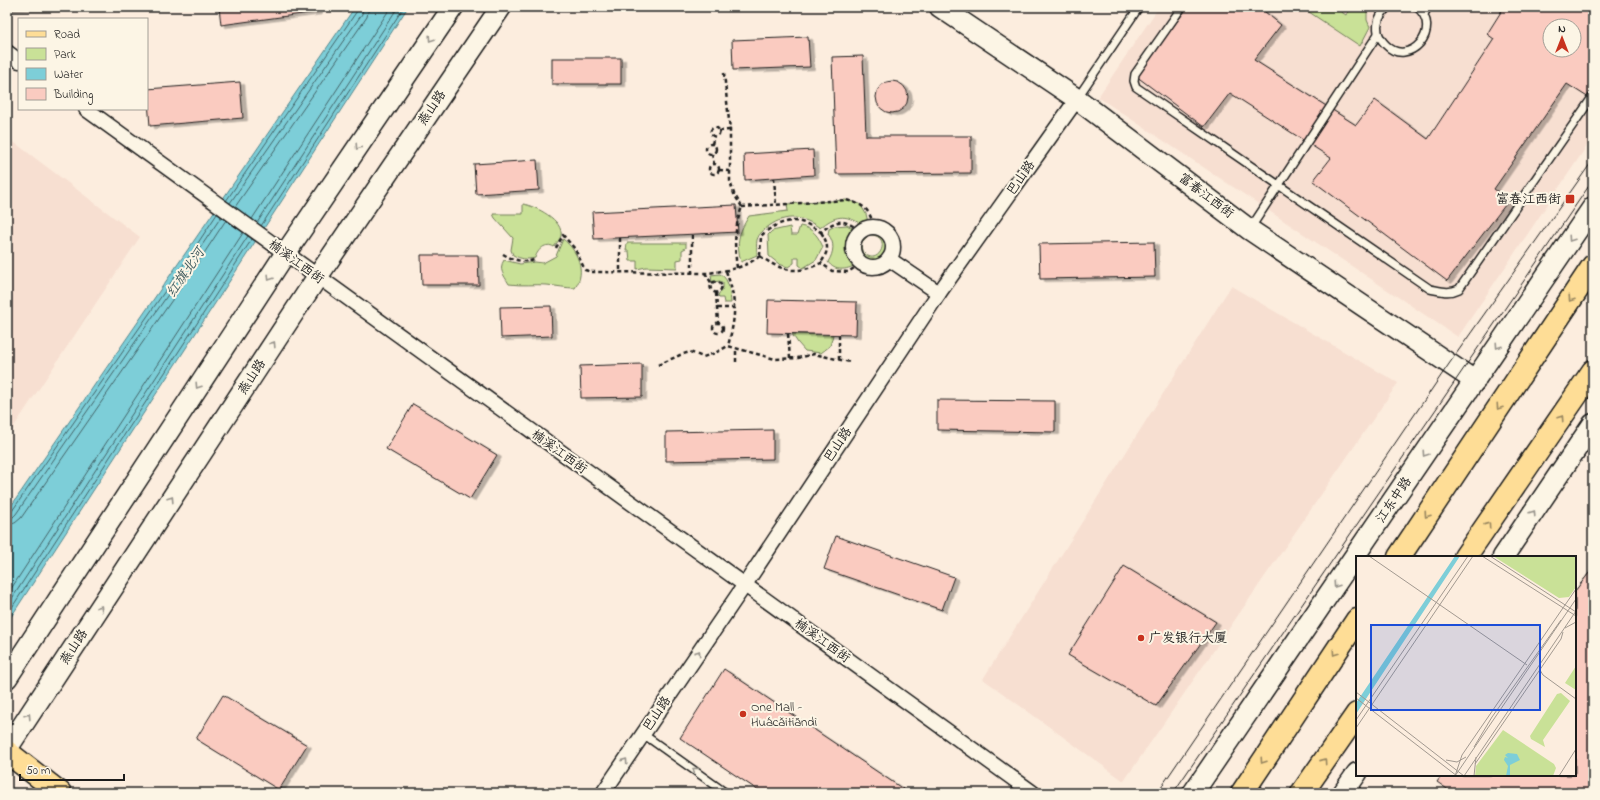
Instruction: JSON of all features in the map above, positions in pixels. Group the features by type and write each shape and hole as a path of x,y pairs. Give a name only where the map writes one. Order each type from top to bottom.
{"main road":[{"path":"7,678 285,254 453,7"},
{"name":"燕山路","path":"7,750 317,277 501,7"},
{"name":"富春江西街","path":"940,7 1077,99 1250,230 1475,381"},
{"name":"江东中路","path":"1193,793 1593,207"},
{"path":"1400,556 1593,266"},
{"path":"1466,556 1593,371"},
{"path":"1504,556 1593,424"},
{"path":"1242,793 1356,622"},
{"path":"1302,793 1356,715"},
{"path":"7,750 60,793"},
{"path":"1343,793 1356,774"}],"street":[{"path":"7,52 18,60"},
{"name":"巴山路","path":"602,793 744,586 939,293 1077,99"},
{"name":"楠溪江西街","path":"87,110 744,586 1033,793"},
{"path":"867,229 885,231 892,241 892,253 889,259 878,266 871,267 862,263 855,256 853,249 856,236 867,229"},
{"path":"889,259 939,293"}],"lane":[{"path":"1077,99 1139,7"},
{"path":"1182,7 1135,74 1134,81 1136,87 1430,288 1442,292 1452,292 1459,289 1593,96"},
{"path":"1388,7 1383,11 1379,18 1377,26 1378,34 1388,47 1395,51 1404,52 1419,45 1427,30 1424,14 1417,7"},
{"path":"1424,14 1428,7"},
{"path":"1250,230 1378,34"},
{"path":"643,734 726,793"}],"path":[{"path":"724,73 730,130 730,181 734,194 742,207"},
{"path":"714,136 710,133 713,127 719,131 730,130"},
{"path":"719,131 718,135 714,136 712,144 709,144 706,148 708,153 712,154 714,164 718,166 719,170"},
{"path":"712,144 715,145 716,149 712,154"},
{"path":"714,164 710,167 709,172 716,174 719,170"},
{"path":"719,170 730,171"},
{"path":"774,178 776,205"},
{"path":"742,207 846,200 860,204 871,215 867,229 846,221 832,223 821,232"},
{"path":"737,268 734,244 742,207"},
{"path":"787,222 803,222 821,232 826,241 827,252 821,263 814,267 794,271 774,265 760,256 761,236 769,228 787,222"},
{"path":"692,234 692,273"},
{"path":"556,248 563,235 575,249 585,270 592,272 705,273 726,271 748,265 760,256"},
{"path":"620,238 620,272"},
{"path":"503,254 519,261 527,262 534,260"},
{"path":"821,263 832,271 848,272 862,263"},
{"path":"726,271 731,284 735,308 728,346"},
{"path":"705,273 712,284 711,290 716,293"},
{"path":"712,284 716,282 721,283 722,289 720,292 716,293"},
{"path":"716,293 718,323"},
{"path":"717,308 735,308"},
{"path":"788,334 790,358"},
{"path":"839,335 839,360"},
{"path":"658,365 690,352 703,357 728,346 775,359 798,358 814,354 850,362"},
{"path":"736,348 736,362"}],"shaded area":[{"path":"1159,7 1593,7 1593,137 1458,337 1098,97"},
{"path":"7,137 140,237 7,437"},
{"path":"1231,286 1398,383 1124,781 983,679"}],"green space":[{"path":"1334,7 1346,15 1351,7 1369,7 1371,8 1367,12 1367,20 1370,27 1360,46 1303,8"},
{"path":"846,200 860,204 866,214 868,222 861,224 845,217 840,217 830,220 820,228 807,221 794,218 788,218 775,222 759,235 757,242 757,255 741,262 738,243 742,228 749,216 788,211 787,204"},
{"path":"523,204 548,215 561,230 561,236 554,247 548,245 545,246 538,252 535,258 529,259 524,259 513,255 511,250 513,238 493,214 523,214"},
{"path":"847,225 854,229 850,234 847,251 856,265 845,269 837,269 828,262 832,255 833,248 832,241 828,234 829,229 835,226"},
{"path":"800,226 812,231 819,239 823,247 816,260 803,268 799,265 799,258 794,258 794,263 788,267 779,264 769,256 768,235 772,231 790,227 791,235 797,235"},
{"path":"871,232 882,237 886,248 881,257 875,261 862,255 858,249 858,242 861,236","holes":["869,235 876,236 881,239 882,249 875,256 870,257 863,252 861,247 862,242"]},
{"path":"563,239 572,249 579,261 580,275 579,281 575,288 547,285 509,284 502,270 504,260 520,264 535,262 543,263 556,256"},
{"path":"627,243 686,243 686,248 682,250 682,259 677,260 677,268 646,267 637,269 637,261 630,261 629,251 626,251"},
{"path":"720,274 728,283 731,303 724,303 723,298 719,298 718,295 723,288 723,283 720,281 712,282 711,275"},
{"path":"792,334 833,335 830,346 821,353 805,351"}],"water":[{"name":"红旗北河","path":"355,7 408,7 7,623 7,512"}],"building":[{"path":"7,7 90,7 7,9"},
{"path":"219,7 317,7 317,12 221,25"},
{"path":"1188,7 1259,7 1281,25 1254,60 1356,125 1375,100 1428,139 1494,39 1487,34 1504,7 1593,7 1593,93 1589,98 1567,84 1494,189 1509,200 1447,281 1313,181 1331,158 1230,93 1204,127 1136,76"},
{"path":"808,37 810,67 733,70 732,40"},
{"path":"863,56 866,136 971,136 971,173 836,174 832,57"},
{"path":"552,58 621,58 621,84 552,84"},
{"path":"889,81 895,81 904,85 908,97 904,109 895,113 889,113 880,109 876,100 876,94 880,85"},
{"path":"240,82 243,118 150,126 148,89"},
{"path":"813,150 814,175 745,180 744,154"},
{"path":"537,160 539,190 476,194 474,164"},
{"path":"736,205 738,232 594,239 592,212"},
{"path":"1154,242 1155,277 1040,279 1039,244"},
{"path":"421,255 478,255 479,285 422,285"},
{"path":"768,300 857,302 856,335 767,333"},
{"path":"551,306 552,336 501,338 500,307"},
{"path":"642,364 642,397 581,398 580,366"},
{"path":"937,400 1055,401 1055,432 937,430"},
{"path":"413,404 497,455 470,499 386,449"},
{"path":"773,430 773,459 666,461 666,432"},
{"path":"836,536 954,577 942,610 824,569"},
{"name":"广发银行大厦","path":"1124,566 1216,622 1156,706 1068,655"},
{"path":"1593,568 1593,609 1580,627 1593,636 1593,661 1576,652 1576,590"},
{"path":"1593,568 1593,793 1453,793 1437,782 1441,776 1576,776 1576,590"},
{"name":"One Mall - Huácǎitiāndì","path":"724,669 909,793 762,793 680,738"},
{"path":"223,695 307,745 279,790 196,739"}],"tram line":[{"path":"1157,793 1449,364 1593,160"},
{"path":"1173,793 1593,180"}],"place":[{"name":"富春江西街","path":"1570,199"},
{"name":"广发银行大厦","path":"1141,638"},
{"name":"One Mall - Huácǎitiāndì","path":"743,714"}]}
